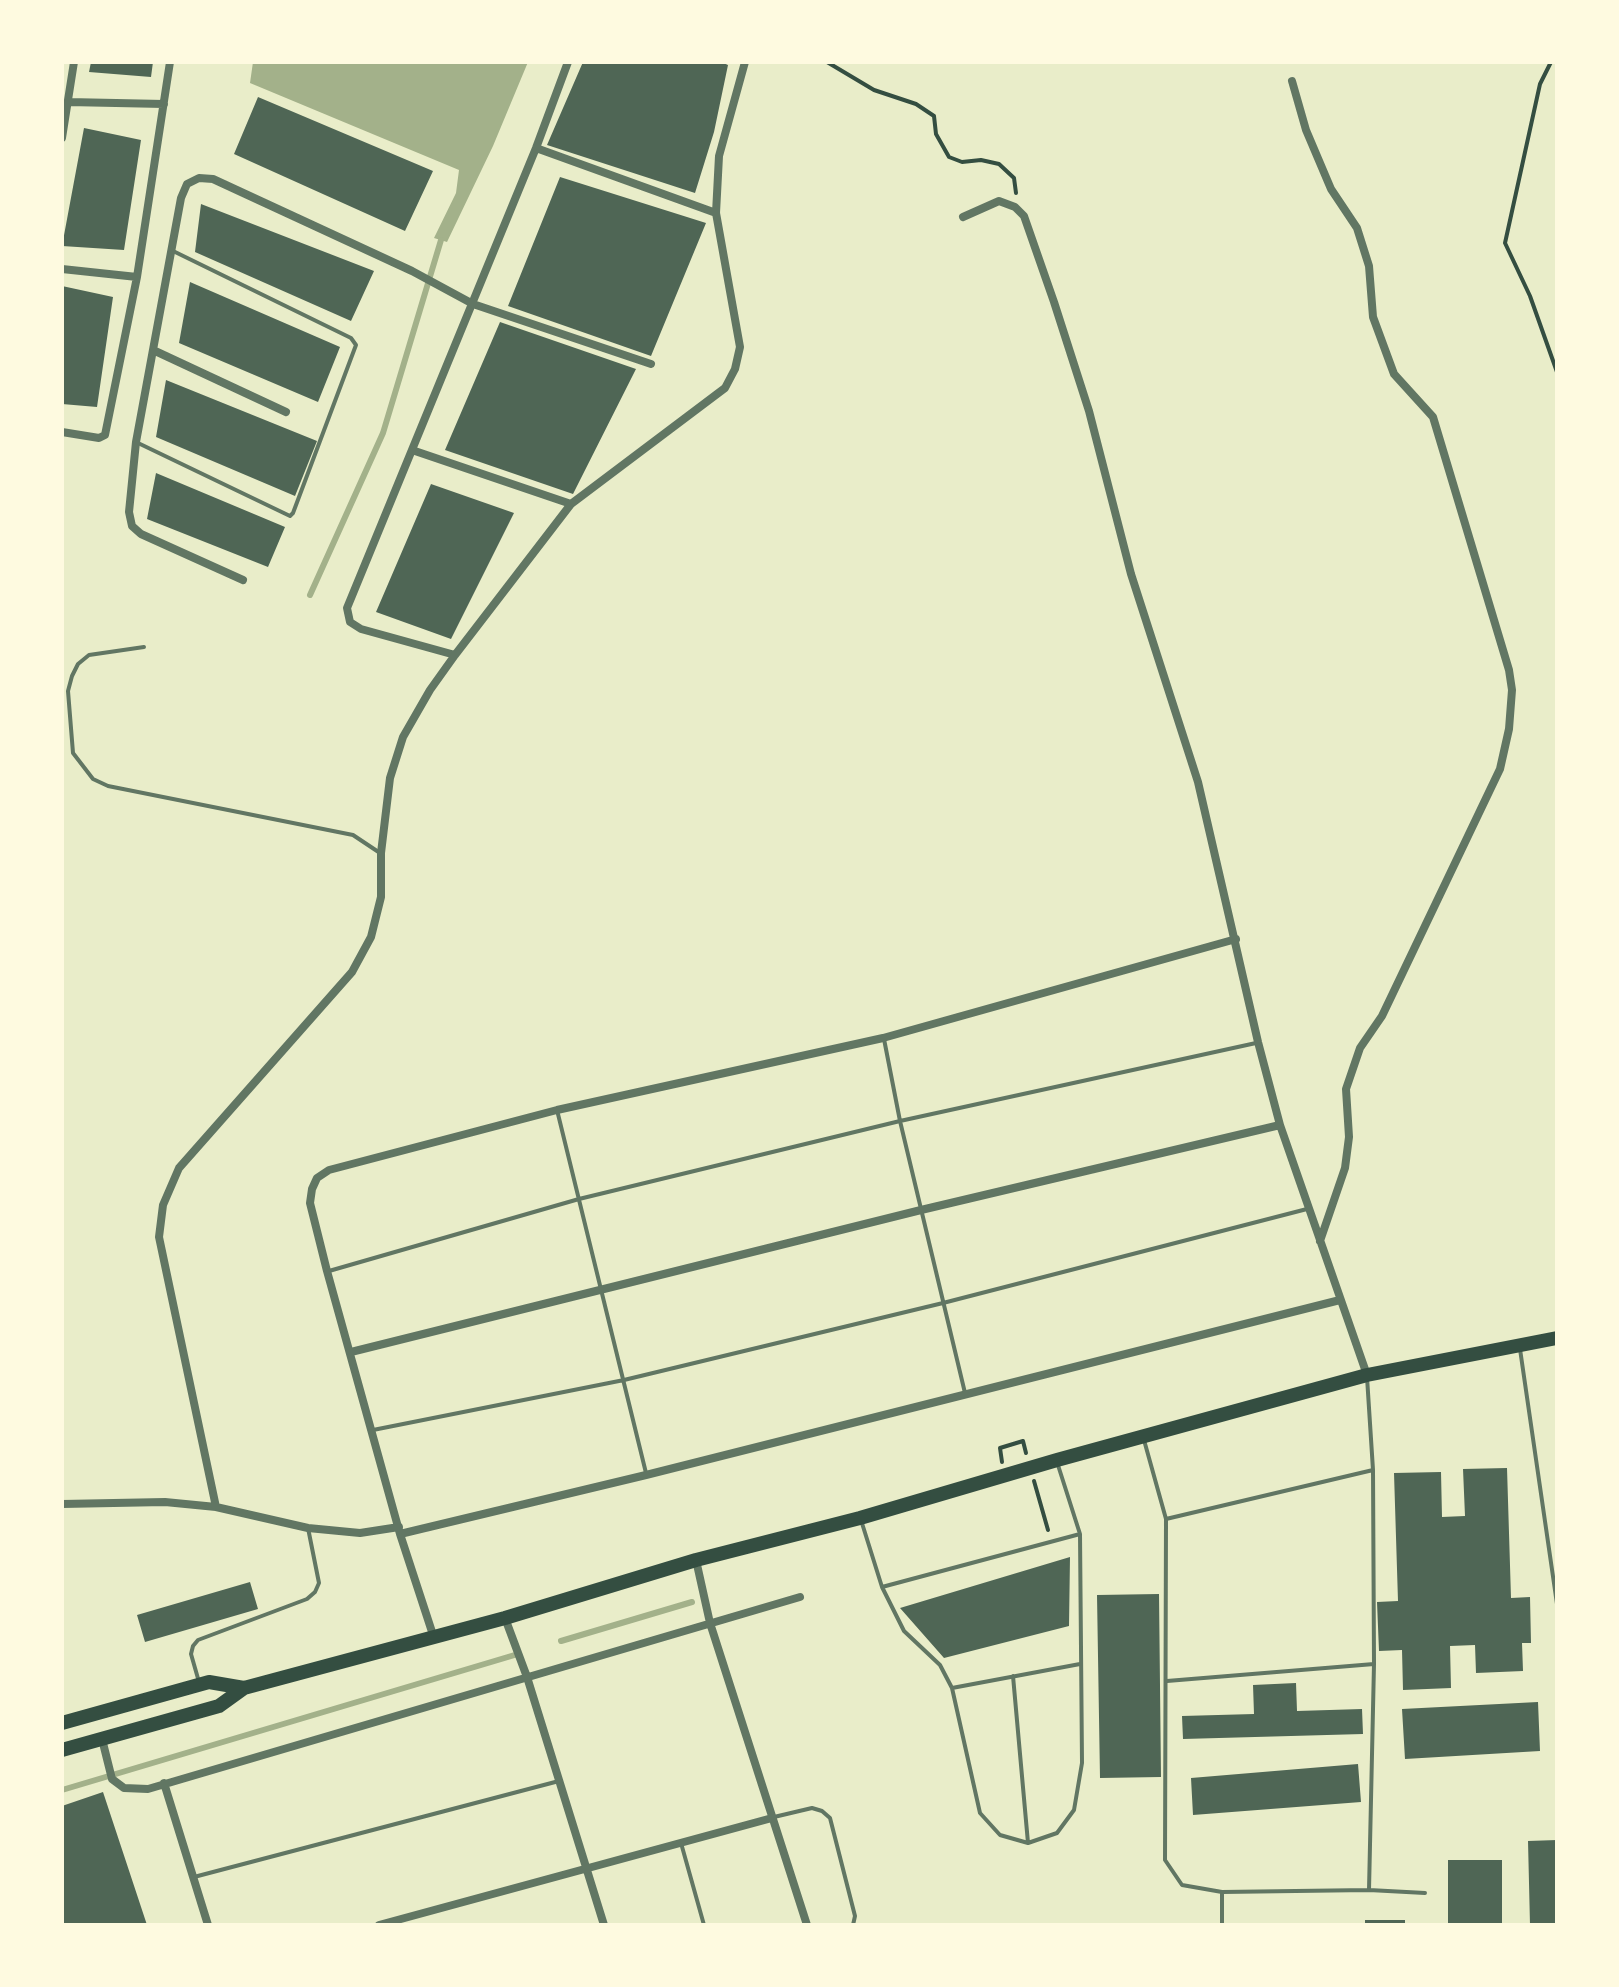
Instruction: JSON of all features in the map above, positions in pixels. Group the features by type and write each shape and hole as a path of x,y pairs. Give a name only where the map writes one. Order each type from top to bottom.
{"highway":[{"path":"62,1750 219,1706 244,1688 434,1638 696,1560 860,1518 1057,1460 1367,1375 1557,1338"},
{"path":"62,1723 209,1682 244,1688"}],"street":[{"path":"62,138 74,62"},
{"path":"62,432 99,438 105,435 137,277 170,62"},
{"path":"455,655 361,629 350,622 347,608 473,304 568,62"},
{"path":"216,1507 159,1237 163,1205 179,1168 352,972 371,937 381,897 381,853 390,778 403,737 430,690 571,504 725,388 735,369 740,347 716,213 719,156 745,62"},
{"path":"1292,81 1306,130 1331,189 1357,228 1369,266 1373,317 1394,374 1433,417 1509,670 1512,690 1509,729 1500,769 1382,1016 1360,1048 1346,1089 1349,1137 1345,1168 1320,1242"},
{"path":"68,102 164,104"},
{"path":"536,148 716,213"},
{"path":"243,580 141,534 132,526 129,496 136,442 181,198 187,184 199,178 213,179 412,271 473,304 651,364"},
{"path":"963,217 999,201 1015,207 1024,216 1089,411 1131,574 1198,782 1280,1125 1367,1375"},
{"path":"62,269 137,277"},
{"path":"153,350 286,412"},
{"path":"412,450 571,504"},
{"path":"434,1638 423,1609 327,1271 310,1203 317,1178 329,1170 557,1110 883,1038 1236,939"},
{"path":"351,1352 921,1210 1280,1125"},
{"path":"62,1504 165,1502 216,1507 308,1528 360,1533 400,1530 646,1475 1340,1300"},
{"path":"696,1560 710,1623 807,1925"},
{"path":"102,1739 112,1779 124,1788 148,1789 800,1597"},
{"path":"505,1618 527,1677 604,1925"},
{"path":"164,1783 208,1925"},
{"path":"379,1925 772,1818"}],"lane":[{"path":"136,442 290,516 356,345 351,338 171,250"},
{"path":"144,647 102,651 89,655 78,664 68,691 73,753 93,779 108,786 179,801 318,826 353,835 381,853"},
{"path":"883,1038 965,1395"},
{"path":"327,1271 579,1199 900,1121 1258,1042"},
{"path":"557,1110 646,1475"},
{"path":"373,1430 624,1380 943,1303 1307,1209"},
{"path":"1520,1346 1557,1604"},
{"path":"1367,1375 1373,1470 1374,1664 1369,1890"},
{"path":"1143,1437 1166,1519 1165,1860 1182,1885 1222,1892 1369,1890 1425,1893"},
{"path":"860,1518 882,1587 904,1631 940,1665 952,1688 980,1813 1000,1835 1028,1843 1057,1833 1074,1810 1082,1763 1080,1534 1057,1460"},
{"path":"1166,1519 1373,1470"},
{"path":"200,1685 191,1654 198,1640 307,1599 315,1592 319,1583 308,1528"},
{"path":"882,1587 1080,1534"},
{"path":"952,1688 1081,1664"},
{"path":"1167,1681 1374,1664"},
{"path":"1013,1676 1028,1843"},
{"path":"194,1877 559,1781"},
{"path":"772,1818 812,1808 830,1818 855,1916 853,1925"},
{"path":"681,1843 704,1925"},
{"path":"1222,1892 1222,1925"}],"path":[{"path":"827,62 874,90 916,104 934,116 936,134 949,157 962,162 981,160 999,164 1014,178 1015,207"},
{"path":"1551,62 1540,84 1505,243 1530,296 1557,372"},
{"path":"1000,1448 1023,1441 1027,1457"},
{"path":"1032,1472 1048,1534"}],"shaded area":[{"path":"253,62 528,62 493,146 447,242 434,238 456,193 459,170 250,83"}],"building":[{"path":"91,62 153,62 151,77 89,72"},
{"path":"583,62 721,62 728,65 714,132 695,193 547,145"},
{"path":"258,97 433,171 405,231 234,154"},
{"path":"84,128 141,140 124,250 62,246"},
{"path":"560,177 706,223 651,356 508,306"},
{"path":"201,204 374,271 351,321 195,252"},
{"path":"190,282 340,347 318,402 179,343"},
{"path":"62,286 113,297 97,407 62,404"},
{"path":"500,322 636,369 573,494 445,450"},
{"path":"166,380 317,441 295,496 156,437"},
{"path":"156,473 285,527 268,567 147,519"},
{"path":"431,484 514,513 451,639 376,612"},
{"path":"1507,1468 1511,1598 1530,1597 1531,1643 1522,1643 1523,1671 1476,1673 1475,1645 1450,1646 1451,1688 1403,1690 1402,1650 1379,1651 1377,1602 1398,1601 1394,1473 1441,1472 1442,1517 1465,1516 1463,1469"},
{"path":"1070,1557 1069,1626 944,1658 900,1608"},
{"path":"250,1582 258,1609 145,1642 137,1615"},
{"path":"1159,1594 1161,1777 1100,1778 1097,1595"},
{"path":"1296,1683 1297,1711 1362,1709 1363,1734 1183,1739 1182,1716 1254,1714 1253,1685"},
{"path":"1538,1702 1540,1751 1405,1759 1402,1709"},
{"path":"1358,1764 1361,1802 1193,1815 1191,1778"},
{"path":"103,1792 147,1925 62,1925 62,1806"},
{"path":"1557,1840 1557,1925 1530,1925 1528,1841"},
{"path":"1448,1860 1502,1860 1502,1925 1448,1925"},
{"path":"1365,1920 1405,1920 1405,1925 1365,1925"}],"waterway":[{"path":"310,595 383,433 441,240"},
{"path":"561,1641 692,1602"},
{"path":"62,1790 518,1654"}]}
